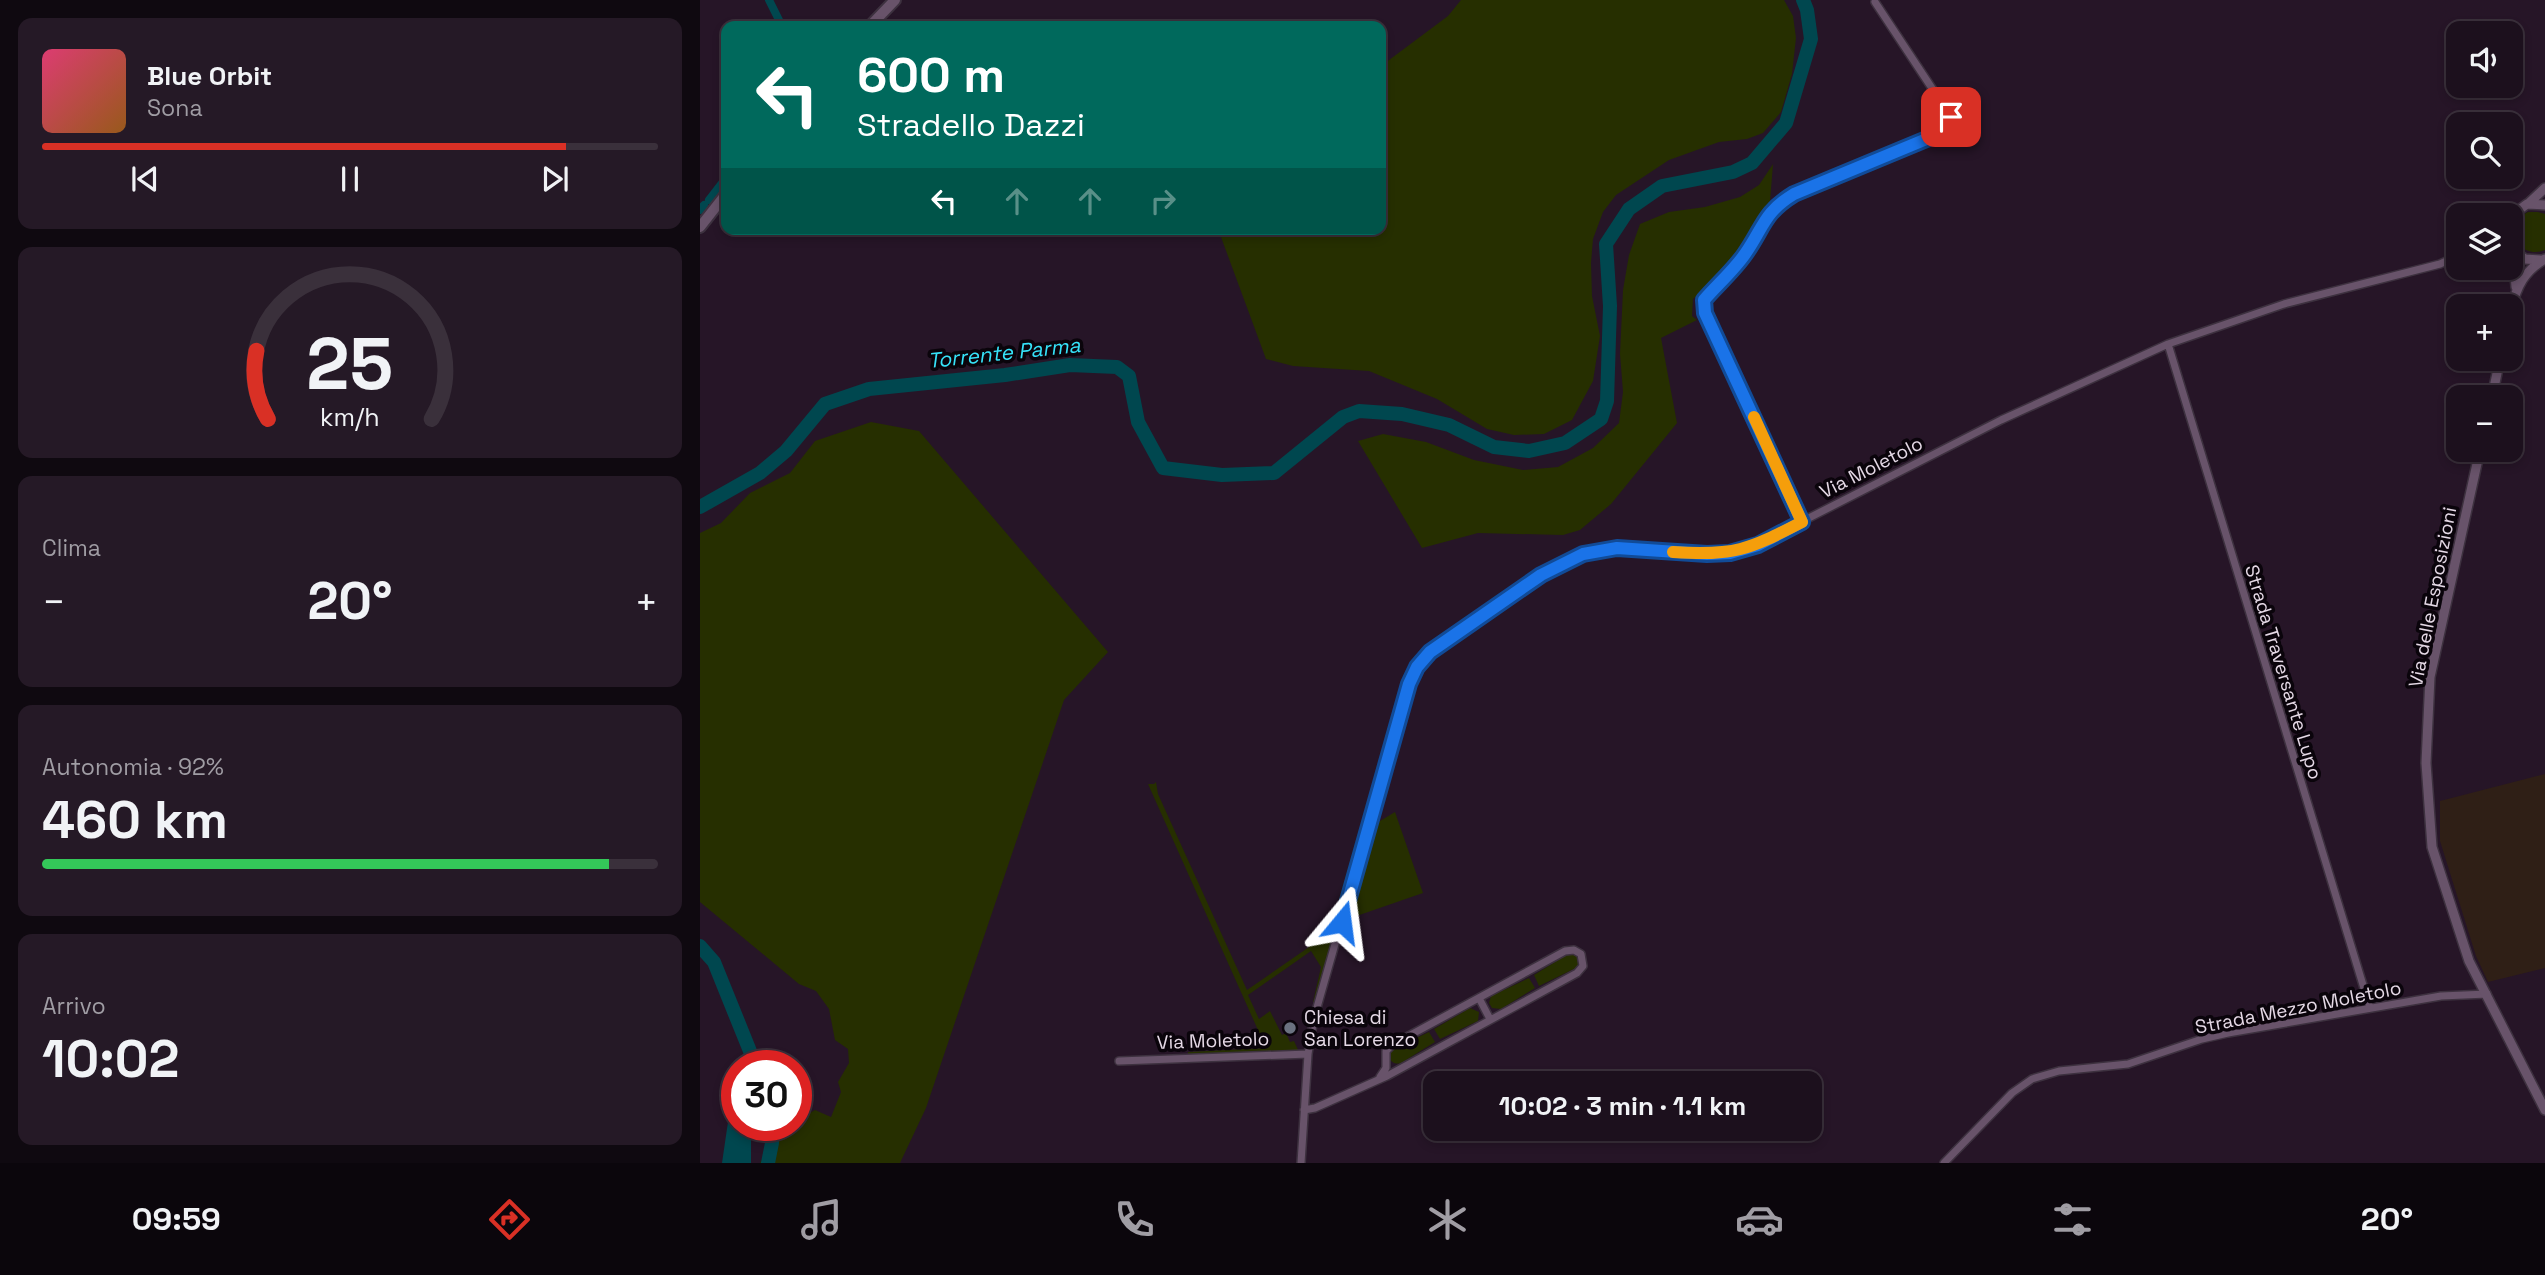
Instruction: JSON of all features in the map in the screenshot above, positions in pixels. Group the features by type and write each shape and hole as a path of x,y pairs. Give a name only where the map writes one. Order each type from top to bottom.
{"main road":[{"path":"875,21 895,0"},
{"path":"700,227 721,200"}],"street":[{"path":"1802,522 1705,313 1704,300 1745,255 1766,217 1777,205 1794,194 1950,127 1951,117 1875,2"},
{"path":"2523,207 2545,188"},
{"path":"2523,209 2537,204 2545,205"},
{"path":"2523,257 2529,260 2545,259"},
{"path":"2516,289 2527,272 2545,259"},
{"name":"Via Moletolo","path":"1301,1163 1308,1054 1316,1012 1409,684 1426,655 1541,575 1583,554 1617,548 1730,553 1758,545 2001,420 2168,344 2284,304 2446,261"},
{"path":"2515,280 2515,294"},
{"name":"Strada Traversante Lupo","path":"2168,344 2370,1008"},
{"name":"Via delle Esposizioni","path":"2477,462 2430,677 2427,763 2432,847 2469,961 2545,1110"},
{"path":"1304,1110 1315,1108 1387,1076 1579,971 1583,966 1582,956 1574,950 1565,951 1391,1046 1385,1054 1386,1068 1380,1077"},
{"name":"Strada Mezzo Moletolo","path":"1944,1163 2015,1089 2037,1076 2059,1071 2129,1065 2214,1036 2451,995 2487,994"},
{"path":"1479,998 1490,1020"},
{"name":"Via Moletolo","path":"1119,1061 1308,1054"},
{"path":"1386,1060 1393,1067 1404,1066"}],"shaded area":[{"path":"1461,0 1784,0 1793,16 1796,38 1792,74 1781,112 1763,133 1747,139 1719,142 1669,160 1616,195 1603,212 1593,239 1591,263 1592,296 1600,336 1593,381 1572,420 1544,434 1514,435 1487,429 1437,399 1369,371 1293,366 1266,359 1220,235 1386,235 1386,62 1448,16"},
{"path":"1773,164 1770,202 1739,258 1693,299 1692,316 1697,320 1661,338 1677,423 1611,504 1580,530 1563,535 1478,533 1422,548 1358,441 1383,434 1426,442 1474,460 1523,470 1558,467 1593,448 1619,423 1623,392 1620,354 1623,290 1629,255 1640,224 1669,212 1705,207 1740,197 1759,185"},
{"path":"2528,212 2545,214 2545,250 2535,252 2523,248 2523,216"},
{"path":"871,422 919,431 1108,652 1064,700 926,1108 900,1163 760,1163 771,1141 812,1141 812,1112 815,1110 831,1117 841,1092 838,1082 849,1063 848,1049 835,1040 829,1009 816,991 799,984 700,902 700,533 721,523 750,493 790,473 815,441"},
{"path":"2545,774 2545,968 2488,982 2476,956 2440,841 2440,801"},
{"path":"1156,782 1158,794 1247,990 1312,945 1333,920 1366,806 1372,807 1315,1002 1321,967 1311,951 1248,995 1259,1019 1270,1011 1282,1035 1286,1033 1290,1042 1294,1041 1299,1052 1188,1057 1188,1052 1266,1048 1148,784"},
{"path":"1395,812 1423,893 1345,920 1363,871 1360,867 1373,822 1375,824"},
{"path":"1568,954 1578,957 1578,967 1539,986 1534,975"},
{"path":"1529,978 1535,988 1501,1009 1492,1008 1489,1003 1491,996"},
{"path":"1470,1008 1479,1012 1478,1021 1440,1039 1434,1029"},
{"path":"1429,1032 1435,1042 1401,1063 1390,1060 1393,1049"},
{"path":"725,1141 751,1141 751,1163 722,1163"}],"waterway":[{"path":"769,0 780,21"},
{"name":"Torrente Parma","path":"700,507 760,473 786,451 825,404 869,389 1005,375 1070,365 1117,367 1129,376 1138,422 1163,468 1222,475 1274,473 1343,417 1359,411 1402,414 1449,425 1494,447 1529,451 1565,443 1601,419 1607,401 1610,306 1606,244 1629,209 1662,186 1733,172 1752,163 1786,123 1811,39 1803,0"},
{"path":"709,200 721,184"},
{"path":"700,210 704,205"},
{"name":"Torrente Parma","path":"700,946 714,962 750,1050"},
{"name":"Torrente Parma","path":"768,1163 772,1141"}],"slow traffic":[{"path":"1673,552 1730,553 1758,545 1802,522 1754,417"}],"place":[{"name":"Chiesa di San Lorenzo","path":"1290,1028"}],"route":[{"path":"1342,922 1409,684 1417,667 1430,652 1541,575 1583,554 1617,548 1730,553 1758,545 1802,522 1705,313 1704,300 1745,255 1766,217 1777,205 1794,194 1941,133 1950,127 1951,117"}]}
